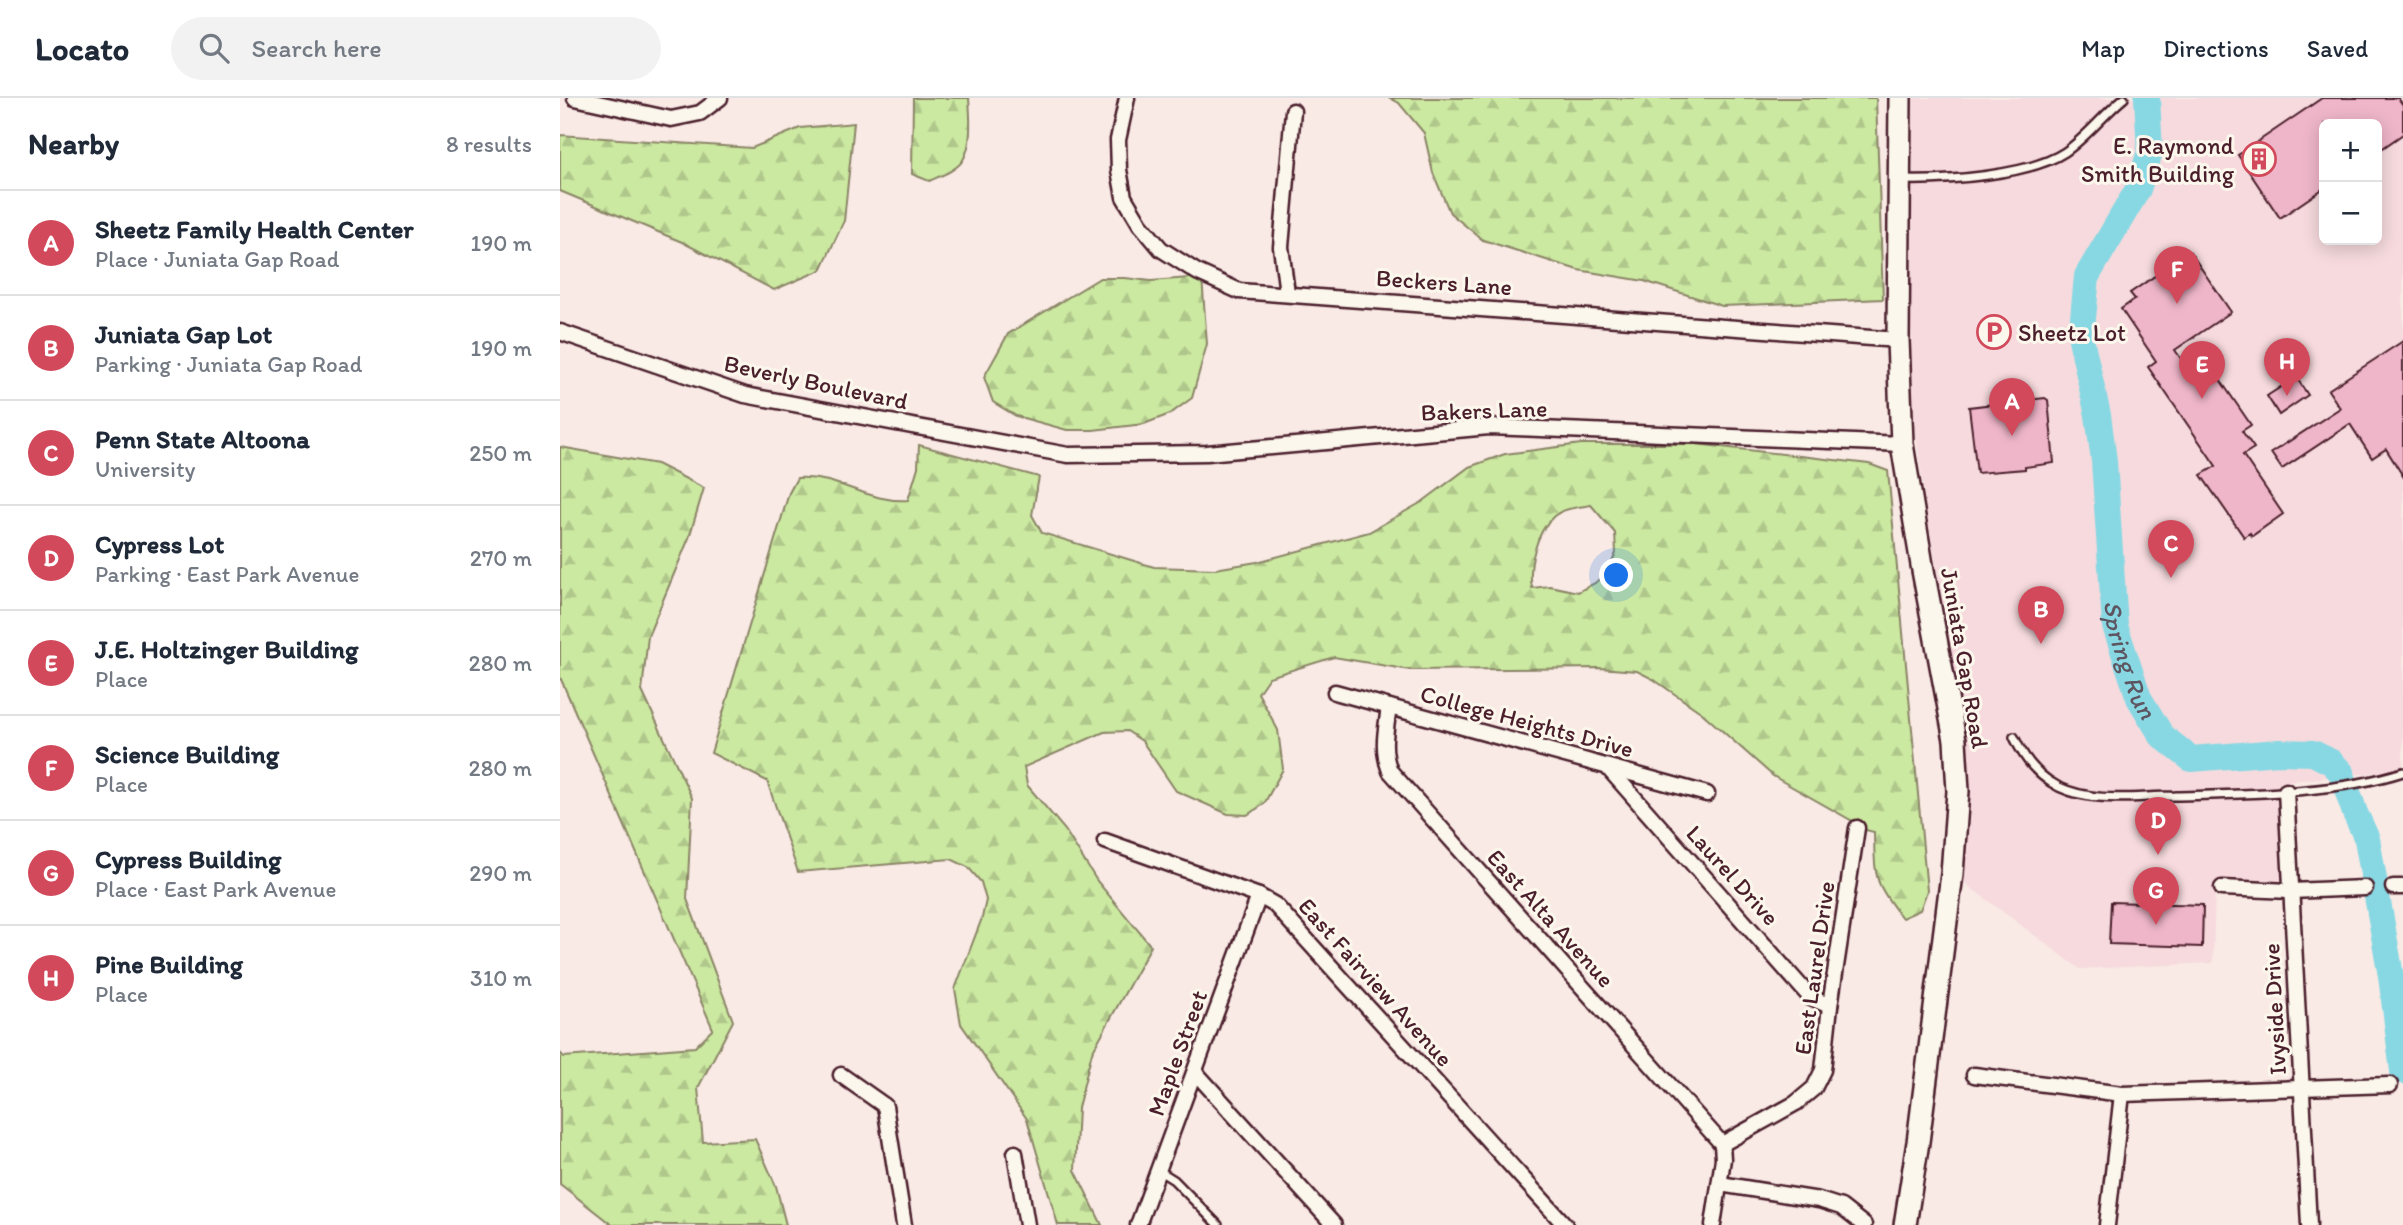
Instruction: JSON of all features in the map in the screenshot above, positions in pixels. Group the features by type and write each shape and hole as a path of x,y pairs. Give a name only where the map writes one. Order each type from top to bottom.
{"main road":[{"name":"Juniata Gap Road","path":"1900,98 1898,340 1902,444 1955,740 1958,791 1952,874 1905,1225"}],"street":[{"path":"575,98 671,119 700,113 720,98"},
{"name":"Beckers Lane","path":"1127,98 1118,140 1119,170 1124,197 1161,249 1197,272 1239,291 1898,340"},
{"path":"1287,293 1281,247 1293,111"},
{"name":"Beverly Boulevard","path":"560,332 746,395 1068,455"},
{"name":"Bakers Lane","path":"1068,455 1207,453 1489,427 1902,444"},
{"name":"College Heights Drive","path":"1335,692 1707,794"},
{"name":"East Alta Avenue","path":"1389,707 1384,744 1390,771 1722,1144"},
{"name":"Laurel Drive","path":"1608,768 1811,998 1830,1006"},
{"name":"Ivyside Drive","path":"2286,791 2309,1225"},
{"name":"East Laurel Drive","path":"1722,1144 1796,1103 1814,1088 1824,1070 1830,1006 1857,828"},
{"name":"East Fairview Avenue","path":"1105,841 1259,896 1275,905 1565,1225"},
{"path":"2222,887 2291,891 2365,888"},
{"name":"Maple Street","path":"1138,1225 1259,896"},
{"path":"1195,1072 1334,1225"},
{"path":"841,1075 885,1106 904,1225"},
{"path":"1974,1076 2123,1094 2390,1085"},
{"path":"2107,1225 2123,1094"},
{"path":"1713,1225 1720,1184 1722,1144"},
{"path":"1015,1153 1027,1225"},
{"path":"1720,1184 1819,1200 1840,1206 1864,1225"}],"lane":[{"path":"1901,180 1964,178 2026,168 2057,157 2077,143 2124,98"},
{"path":"2014,737 2021,754 2046,780 2091,797 2286,791 2356,783 2403,772"},
{"path":"1158,1170 1174,1180 1218,1225"}],"shaded area":[{"path":"1912,98 2403,98 2403,770 2279,782 2282,881 2215,885 2213,963 2080,969 1963,882 1970,817 1968,747 1926,507 1913,412"}],"green space":[{"path":"913,98 969,98 970,138 963,160 953,170 929,181 912,174"},
{"path":"1390,98 1876,98 1883,299 1722,306 1644,281 1578,270 1483,240 1450,213 1433,173 1424,133 1399,103"},
{"path":"854,123 844,221 821,270 774,290 682,242 560,191 560,135 752,148 800,128"},
{"path":"1202,277 1207,344 1192,398 1170,414 1144,424 1067,430 1016,416 993,402 984,377 1008,334 1100,278 1151,281"},
{"path":"1581,444 1696,444 1869,464 1888,471 1927,891 1920,910 1902,918 1881,887 1876,870 1874,832 1857,828 1854,822 1773,776 1702,713 1637,671 1599,668 1410,670 1334,657 1269,677 1258,693 1278,730 1283,769 1264,804 1247,815 1228,814 1176,791 1142,741 1127,731 1104,732 1024,767 1027,785 1065,830 1097,881 1151,946 1092,1052 1078,1108 1075,1170 1102,1225 1058,1225 1027,1119 961,1024 955,989 982,918 986,900 981,882 968,867 951,859 798,872 767,781 711,753 789,493 797,478 826,481 893,500 908,500 918,467 919,445 1039,477 1032,515 1042,533 1154,567 1215,569 1257,562 1369,532 1422,502 1469,467 1505,454","holes":["1591,505 1615,533 1616,553 1608,571 1595,583 1578,592 1550,586 1532,588 1532,560 1538,540 1542,531 1558,513"]},
{"path":"560,447 657,464 704,488 689,538 648,636 642,691 692,798 687,899 733,1021 698,1088 703,1142 755,1139 776,1186 786,1225 612,1225 560,1184 560,1053 564,1057 695,1047 713,1029 560,677"}],"building":[{"name":"E. Raymond Smith Building","path":"2322,98 2398,98 2403,105 2403,134 2382,149 2382,119 2319,119 2319,191 2280,218 2238,155"},
{"path":"2190,252 2231,312 2175,350 2191,373 2208,362 2251,425 2242,431 2254,448 2243,455 2283,514 2252,536 2250,533 2244,537 2201,475 2216,466 2148,367 2156,361 2121,309 2135,299 2130,293"},
{"path":"2403,341 2403,476 2386,449 2372,458 2350,424 2282,469 2271,453 2340,408 2328,390"},
{"path":"2296,377 2308,395 2279,415 2267,396"},
{"path":"2045,398 2048,400 2054,463 2025,469 1977,473 1969,407"},
{"path":"2111,902 2203,905 2202,947 2109,944"}],"waterway":[{"name":"Spring Run","path":"2147,98 2150,152 2138,189 2087,276 2081,339 2098,415 2104,461 2115,626 2139,698 2162,736 2191,759 2279,752 2313,753 2331,762 2341,772 2367,839 2391,976 2403,1071"}],"place":[{"name":"E. Raymond Smith Building","path":"2259,159"},
{"name":"Science Building","path":"2177,304"},
{"name":"Sheetz Lot","path":"1994,332"},
{"name":"Pine Building","path":"2287,396"},
{"name":"J.E. Holtzinger Building","path":"2202,399"},
{"name":"Sheetz Family Health Center","path":"2012,436"},
{"name":"Penn State Altoona","path":"2171,578"},
{"name":"Juniata Gap Lot","path":"2041,644"},
{"name":"Cypress Lot","path":"2158,855"},
{"name":"Cypress Building","path":"2156,925"}]}
